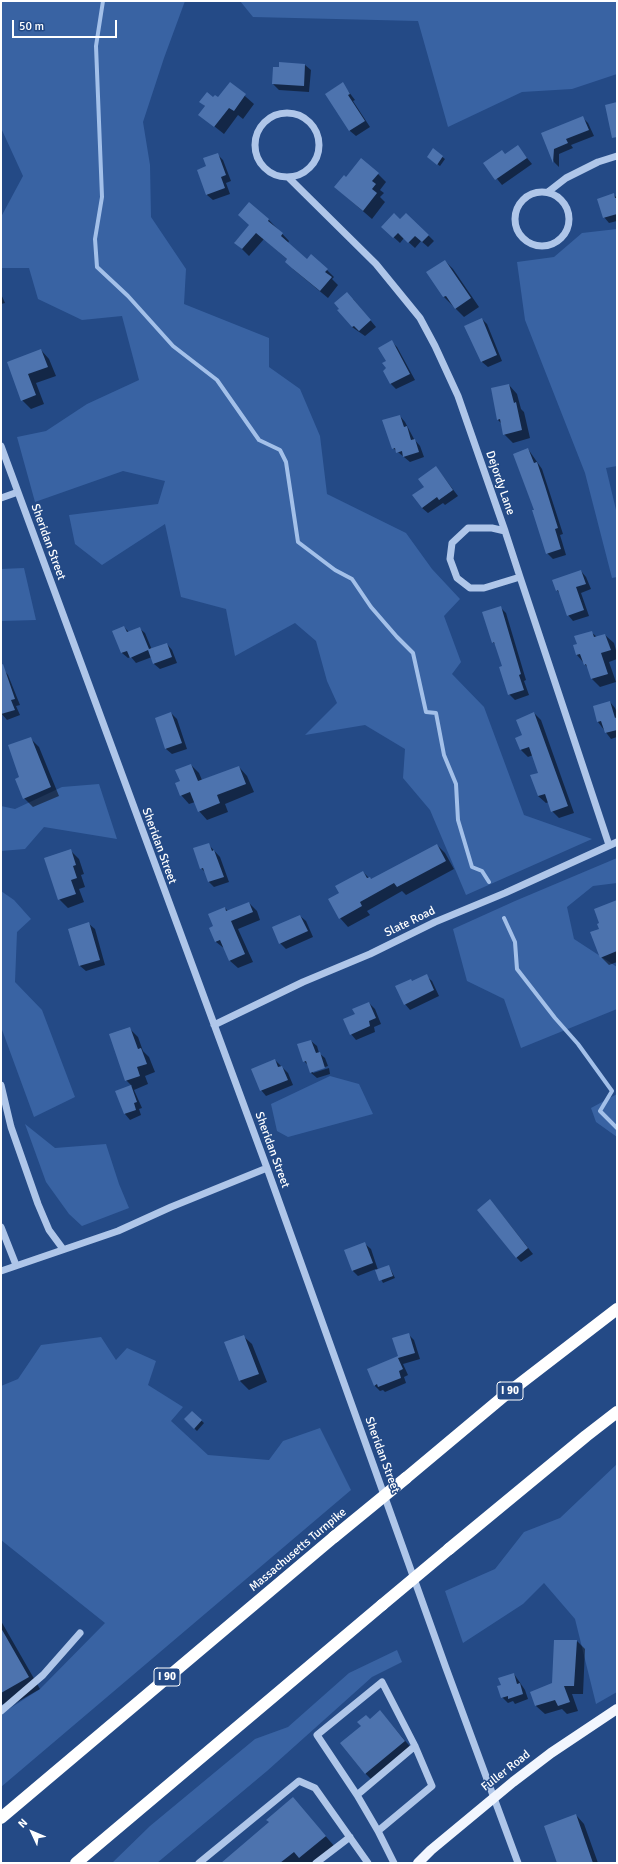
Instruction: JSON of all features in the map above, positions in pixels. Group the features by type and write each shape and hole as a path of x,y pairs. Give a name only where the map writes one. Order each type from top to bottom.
{"highway":[{"name":"Massachusetts Turnpike","path":"1,1818 334,1537 504,1396 617,1310"},
{"path":"76,1863 449,1549 617,1412"}],"main road":[{"name":"Fuller Road","path":"418,1863 493,1797 551,1753 617,1709"}],"street":[{"name":"Dejordy Lane","path":"289,178 300,176 309,170 316,161 320,150 320,139 316,129 309,120 299,115 288,113 278,114 265,122 256,136 256,156 265,169 278,177 289,178 376,264 420,318 458,396 505,532"},
{"path":"548,192 557,196 566,206 569,220 567,229 562,237 554,243 546,246 536,245 528,242 519,233 514,221 515,213 524,198 531,193 540,191 548,192 566,178 598,162 617,156"},
{"name":"Sheridan Street","path":"1,446 267,1168 288,1230 518,1863"},
{"path":"1,498 18,492"},
{"name":"Dejordy Lane","path":"505,532 492,528 468,528 452,543 450,559 457,578 470,588 484,588 520,577"},
{"path":"505,532 609,845"},
{"name":"Slate Road","path":"214,1024 303,982 370,954 435,922 505,893 617,842"},
{"path":"1,1085 11,1127 38,1204 49,1230 63,1249"},
{"path":"1,1270 118,1231 171,1207 267,1168"},
{"path":"1,1227 16,1265"},
{"path":"1,1711 43,1675 80,1633"},
{"path":"378,1831 432,1786 415,1746 382,1682 317,1735 357,1795 378,1831 394,1863"},
{"path":"357,1795 415,1746"},
{"path":"199,1863 299,1781 316,1788 368,1863"},
{"path":"316,1863 350,1837"}],"shaded area":[{"path":"1,1 185,1 143,122 150,165 151,217 186,269 184,304 269,338 269,367 300,389 320,436 327,494 406,533 432,569 460,599 444,616 461,662 452,674 484,707 524,815 592,839 466,895 430,810 403,778 405,749 365,725 305,735 337,703 327,681 316,641 295,623 235,656 226,609 181,597 165,524 102,565 75,544 69,515 158,504 165,481 123,471 35,502 17,437 46,431 87,404 139,380 122,316 82,320 38,299 29,268 1,268 1,217 23,176 1,128"},
{"path":"240,1 617,1 617,74 572,89 522,92 448,127 418,21 253,17"},
{"path":"617,229 617,466 606,468 617,514 617,577 612,578 585,473 525,320 517,262 554,257 582,233"},
{"path":"24,568 36,620 1,621 1,569"},
{"path":"99,784 117,839 44,827 25,849 1,851 1,806 15,809 62,787"},
{"path":"617,858 617,883 593,886 567,907 574,939 617,967 617,1009 521,1048 504,999 467,981 453,929"},
{"path":"1,891 14,900 31,919 17,932 15,982 42,1010 75,1097 34,1117 1,1027"},
{"path":"330,1076 359,1084 373,1114 288,1137 277,1131 271,1104"},
{"path":"617,1094 617,1137 596,1122 591,1108"},
{"path":"25,1124 55,1148 106,1144 119,1184 129,1208 82,1226 69,1214 46,1182"},
{"path":"101,1337 116,1360 127,1348 156,1361 148,1385 183,1407 171,1421 208,1455 269,1460 283,1441 320,1428 351,1490 1,1787 1,1714 40,1689 105,1623 1,1540 1,1386 18,1379 41,1345"},
{"path":"617,1464 617,1692 596,1704 575,1619 544,1583 523,1604 463,1643 445,1591 495,1569 524,1532 560,1518"},
{"path":"397,1650 402,1662 372,1677 267,1771 157,1863 112,1863 150,1826 255,1739 288,1727 349,1673"}],"building":[{"path":"279,62 305,64 304,86 272,84 273,67 279,67"},
{"path":"230,82 246,94 234,111 229,108 214,127 198,115 205,106 199,102 207,92 213,97 215,95 218,97"},
{"path":"343,82 350,94 348,95 365,121 349,131 325,94"},
{"path":"617,102 617,137 612,138 605,105"},
{"path":"583,116 589,130 566,139 568,143 554,149 553,163 541,133"},
{"path":"518,145 527,158 495,180 483,163 502,150 505,154"},
{"path":"433,148 443,156 437,165 427,157"},
{"path":"218,153 226,175 221,177 225,188 206,195 197,170 206,166 203,158"},
{"path":"361,158 379,173 372,181 376,184 372,189 377,193 363,211 334,187 344,175 346,177"},
{"path":"614,193 615,198 617,198 617,214 603,218 597,199"},
{"path":"249,202 269,219 268,221 283,233 281,236 307,259 311,254 328,269 325,272 332,277 320,291 285,262 287,259 256,233 242,249 234,243 249,225 238,215"},
{"path":"394,213 400,219 406,213 429,235 422,242 415,236 408,243 398,233 393,238 381,227"},
{"path":"445,260 471,298 455,309 446,296 443,297 426,272"},
{"path":"347,292 371,320 359,331 354,326 352,327 337,310 339,309 334,303"},
{"path":"482,318 497,355 481,362 464,326"},
{"path":"392,340 410,374 390,384 383,371 386,368 382,363 386,361 378,348"},
{"path":"41,349 48,367 28,374 36,395 21,401 7,362"},
{"path":"509,384 514,403 516,402 522,430 503,435 500,419 497,420 491,388"},
{"path":"400,415 404,427 407,426 411,440 415,439 419,452 403,457 402,451 396,453 395,448 392,449 382,420"},
{"path":"528,448 534,463 537,462 558,528 555,529 561,549 546,554 532,510 534,510 513,454"},
{"path":"436,466 453,490 439,500 437,497 422,508 412,495 424,487 418,479"},
{"path":"581,570 586,584 576,587 584,610 567,616 558,590 556,591 552,580"},
{"path":"501,606 521,674 519,675 524,690 508,695 499,667 502,666 494,642 492,643 482,612"},
{"path":"124,626 127,632 140,627 149,649 167,643 172,657 153,664 148,650 130,658 127,651 121,653 112,631"},
{"path":"592,631 594,637 605,634 611,650 601,653 608,674 591,679 586,664 584,665 580,654 576,655 573,645 577,644 574,636"},
{"path":"3,664 15,699 11,700 15,710 1,714 1,665"},
{"path":"610,701 615,718 617,717 617,730 605,733 601,721 597,722 593,706"},
{"path":"171,712 182,743 165,749 155,718"},
{"path":"534,712 568,806 551,812 545,794 538,796 530,775 538,773 529,747 520,750 515,738 522,735 516,720"},
{"path":"31,737 51,787 23,799 15,779 19,777 8,745"},
{"path":"191,764 198,781 239,766 246,784 217,795 220,803 198,812 190,792 180,796 175,783 180,781 175,770"},
{"path":"209,843 212,851 214,850 224,877 208,882 203,868 200,869 193,848"},
{"path":"437,844 446,861 397,887 394,883 360,902 362,906 339,919 328,899 339,893 335,886 363,871 367,878 370,877 371,879"},
{"path":"71,849 76,865 73,866 77,878 71,880 76,894 58,900 44,858"},
{"path":"617,900 617,951 600,958 590,932 599,929 597,924 599,923 594,909"},
{"path":"249,902 253,912 231,921 245,954 229,961 220,940 215,942 209,928 213,926 208,914 225,907 226,911"},
{"path":"300,915 308,931 279,944 272,927"},
{"path":"89,922 100,960 79,966 68,929"},
{"path":"427,974 434,990 404,1005 395,986 411,979 412,981"},
{"path":"369,1002 376,1018 369,1021 370,1026 350,1035 343,1019 355,1014 352,1009"},
{"path":"130,1027 138,1049 141,1048 147,1064 137,1067 140,1076 125,1081 109,1034"},
{"path":"311,1040 316,1053 320,1052 325,1068 310,1073 306,1061 303,1062 297,1044"},
{"path":"275,1059 278,1067 282,1066 288,1080 260,1091 251,1069"},
{"path":"131,1085 137,1102 134,1103 136,1110 124,1114 115,1091"},
{"path":"490,1199 528,1248 516,1258 477,1210"},
{"path":"365,1242 373,1263 352,1271 344,1250"},
{"path":"389,1265 393,1276 379,1281 375,1270"},
{"path":"409,1333 415,1353 398,1358 403,1369 399,1371 401,1378 378,1387 377,1384 374,1386 367,1369 398,1356 392,1338"},
{"path":"244,1335 259,1374 239,1381 224,1342"},
{"path":"192,1411 202,1420 194,1429 184,1419"},
{"path":"1,1628 29,1677 1,1693"},
{"path":"554,1640 577,1640 574,1686 564,1686 570,1702 558,1706 555,1700 535,1706 530,1692 552,1683"},
{"path":"514,1673 517,1684 520,1683 523,1694 508,1699 508,1696 501,1698 497,1686 501,1685 498,1678"},
{"path":"380,1710 405,1741 365,1774 340,1743 361,1726 357,1722 366,1715 370,1719"},
{"path":"293,1797 326,1836 299,1858 294,1852 280,1863 221,1863 269,1822 266,1820"},
{"path":"576,1814 593,1863 557,1863 544,1826"}],"waterway":[{"path":"103,1 96,46 102,197 95,239 97,267 128,296 173,346 217,380 259,440 280,450 286,462 298,542 335,570 352,579 371,607 413,653 426,712 436,713 444,755 456,784 458,820 472,867 482,871 489,882"},
{"path":"504,918 515,942 517,969 555,1018 578,1044 612,1091 600,1111 617,1128"}]}
